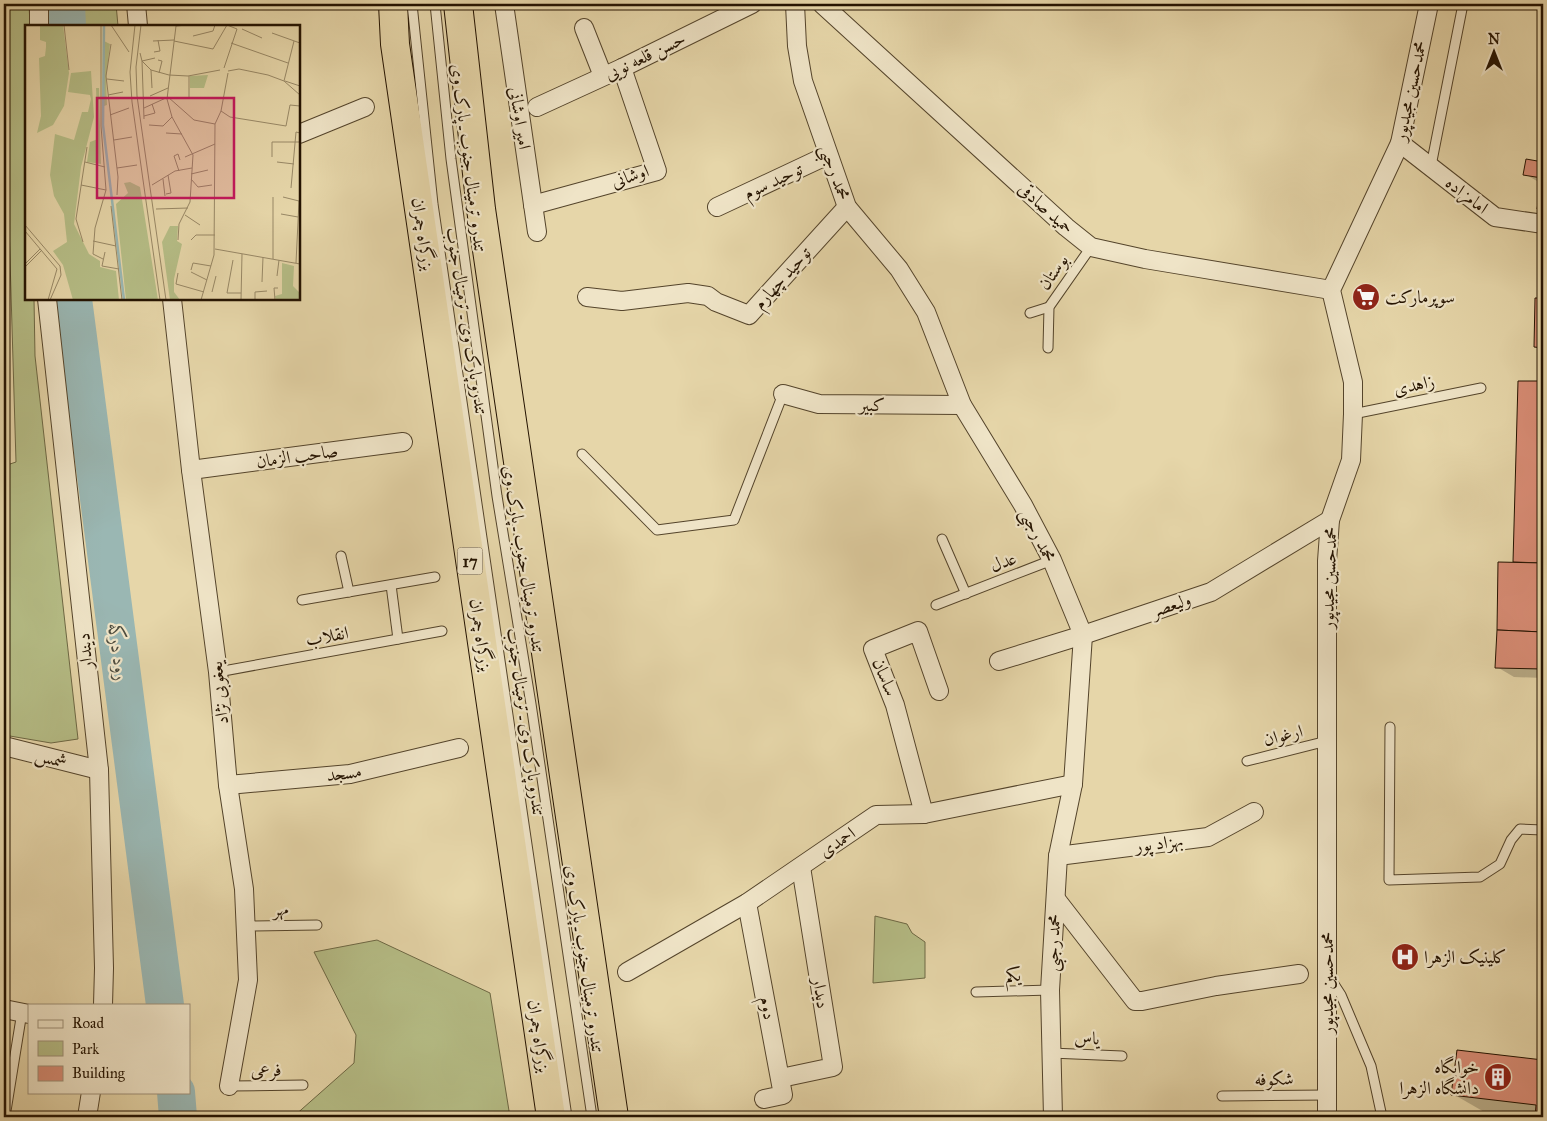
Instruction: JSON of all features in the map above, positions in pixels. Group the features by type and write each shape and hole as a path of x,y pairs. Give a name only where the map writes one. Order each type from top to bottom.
{"highway":[{"name":"بزرگراه چمران","path":"393,4 396,53 550,1117"},
{"path":"458,4 481,209 614,1117"}],"street":[{"path":"39,4 40,25"},
{"path":"136,4 138,25"},
{"name":"امیر اوشانی","path":"504,4 537,232"},
{"name":"حسن قلعه نویی","path":"537,107 622,68 752,4"},
{"name":"محمد رجبی","path":"795,4 797,46 803,80 847,207 899,269 926,312 962,405 1023,505 1052,560 1084,635 1073,784 1058,856 1050,990 1053,1117"},
{"name":"حمید صادقی","path":"822,4 1066,227 1091,247 1164,263 1331,290"},
{"name":"محمدحسین مجیدپور","path":"1327,1117 1327,561 1330,520 1351,460 1353,414 1353,382 1331,290 1400,143 1429,4"},
{"path":"584,28 603,76"},
{"name":"اوشانی","path":"533,205 657,171 622,68"},
{"path":"300,134 365,107"},
{"name":"امامزاده","path":"1400,143 1495,217 1543,224"},
{"name":"توحید سوم","path":"717,207 828,154"},
{"name":"توحید چهارم","path":"587,297 622,300 688,293 708,296 716,302 749,315 847,207"},
{"name":"دیندار","path":"47,300 99,770 104,968 103,1004"},
{"name":"یعغوبی نژاد","path":"172,300 191,470 218,672 228,785 244,889 248,980 229,1086"},
{"name":"کبیر","path":"783,394 819,404 962,405"},
{"name":"صاحب الزمان","path":"191,470 403,442"},
{"name":"ولیعصر","path":"998,661 1084,635 1211,592 1330,520"},
{"name":"ساسان","path":"924,814 896,705 873,649 918,631 939,691"},
{"name":"شمس","path":"4,746 99,770"},
{"name":"مسجد","path":"228,785 350,774 459,748"},
{"name":"احمدی","path":"627,972 747,903 876,815 924,814 1073,784"},
{"name":"بهزاد پور","path":"1058,856 1208,837 1254,812"},
{"name":"دیدار","path":"781,1078 834,1067 800,867"},
{"path":"1056,899 1130,997 1135,1001 1216,986 1299,974"},
{"name":"دوم","path":"747,903 783,1095 764,1099"},
{"path":"4,1009 26,1013"},
{"path":"87,1117 91,1094"}],"lane":[{"name":"تندرو پارک وی ـ ترمینال جنوب","path":"412,4 433,204 568,1117"},
{"name":"تندرو ترمینال جنوب ـ پارک وی","path":"435,4 451,159 496,486 531,704 592,1117"},
{"path":"1431,166 1464,4"},
{"name":"بوستان","path":"1048,348 1049,307 1091,247"},
{"path":"1030,313 1049,307"},
{"name":"زاهدی","path":"1353,414 1482,388"},
{"path":"582,454 657,530 734,520 783,394"},
{"path":"942,539 966,594"},
{"path":"340,556 349,592"},
{"name":"عدل","path":"936,605 1052,560"},
{"path":"302,600 435,577"},
{"path":"391,585 398,640"},
{"name":"انقلاب","path":"218,672 442,631"},
{"path":"1390,726 1389,880 1480,877 1500,864 1510,840 1520,829 1543,830"},
{"name":"ارغوان","path":"1247,761 1327,741"},
{"name":"مهر","path":"246,926 317,925"},
{"path":"1327,973 1341,995 1371,1066 1382,1117"},
{"name":"یکم","path":"976,992 1050,990"},
{"path":"5,1117 26,1013"},
{"name":"یاس","path":"1051,1053 1122,1056"},
{"name":"فرعی","path":"229,1086 302,1085"},
{"name":"شکوفه","path":"1222,1096 1327,1095"}],"green space":[{"path":"4,4 29,4 30,25 25,25 25,300 34,300 35,356 78,739 51,743 4,735 4,466 16,462"},
{"path":"79,4 116,4 118,25 79,25"},
{"path":"875,916 907,924 912,933 925,942 925,978 873,983"},
{"path":"377,940 490,993 510,1117 293,1117 354,1063 356,1035 314,952"}],"building":[{"path":"1526,159 1543,162 1543,210 1537,209 1542,178 1523,175"},
{"path":"1535,298 1543,298 1543,348 1534,347"},
{"path":"1518,381 1543,381 1543,563 1513,562"},
{"path":"1498,562 1543,563 1543,632 1497,630"},
{"path":"1497,630 1543,632 1543,669 1495,668"},
{"name":"خوابگاه دانشگاه الزهرا","path":"1457,1050 1543,1060 1543,1117 1535,1117 1536,1105 1451,1095"}],"waterway":[{"name":"رود درکه","path":"66,4 67,25"},
{"name":"رود درکه","path":"73,300 165,1004"},
{"name":"رود درکه","path":"176,1094 178,1117"}],"place":[{"name":"سوپرمارکت","path":"1366,297"},
{"name":"کلینیک الزهرا","path":"1405,957"},
{"name":"خوابگاه دانشگاه الزهرا","path":"1498,1077"}]}
